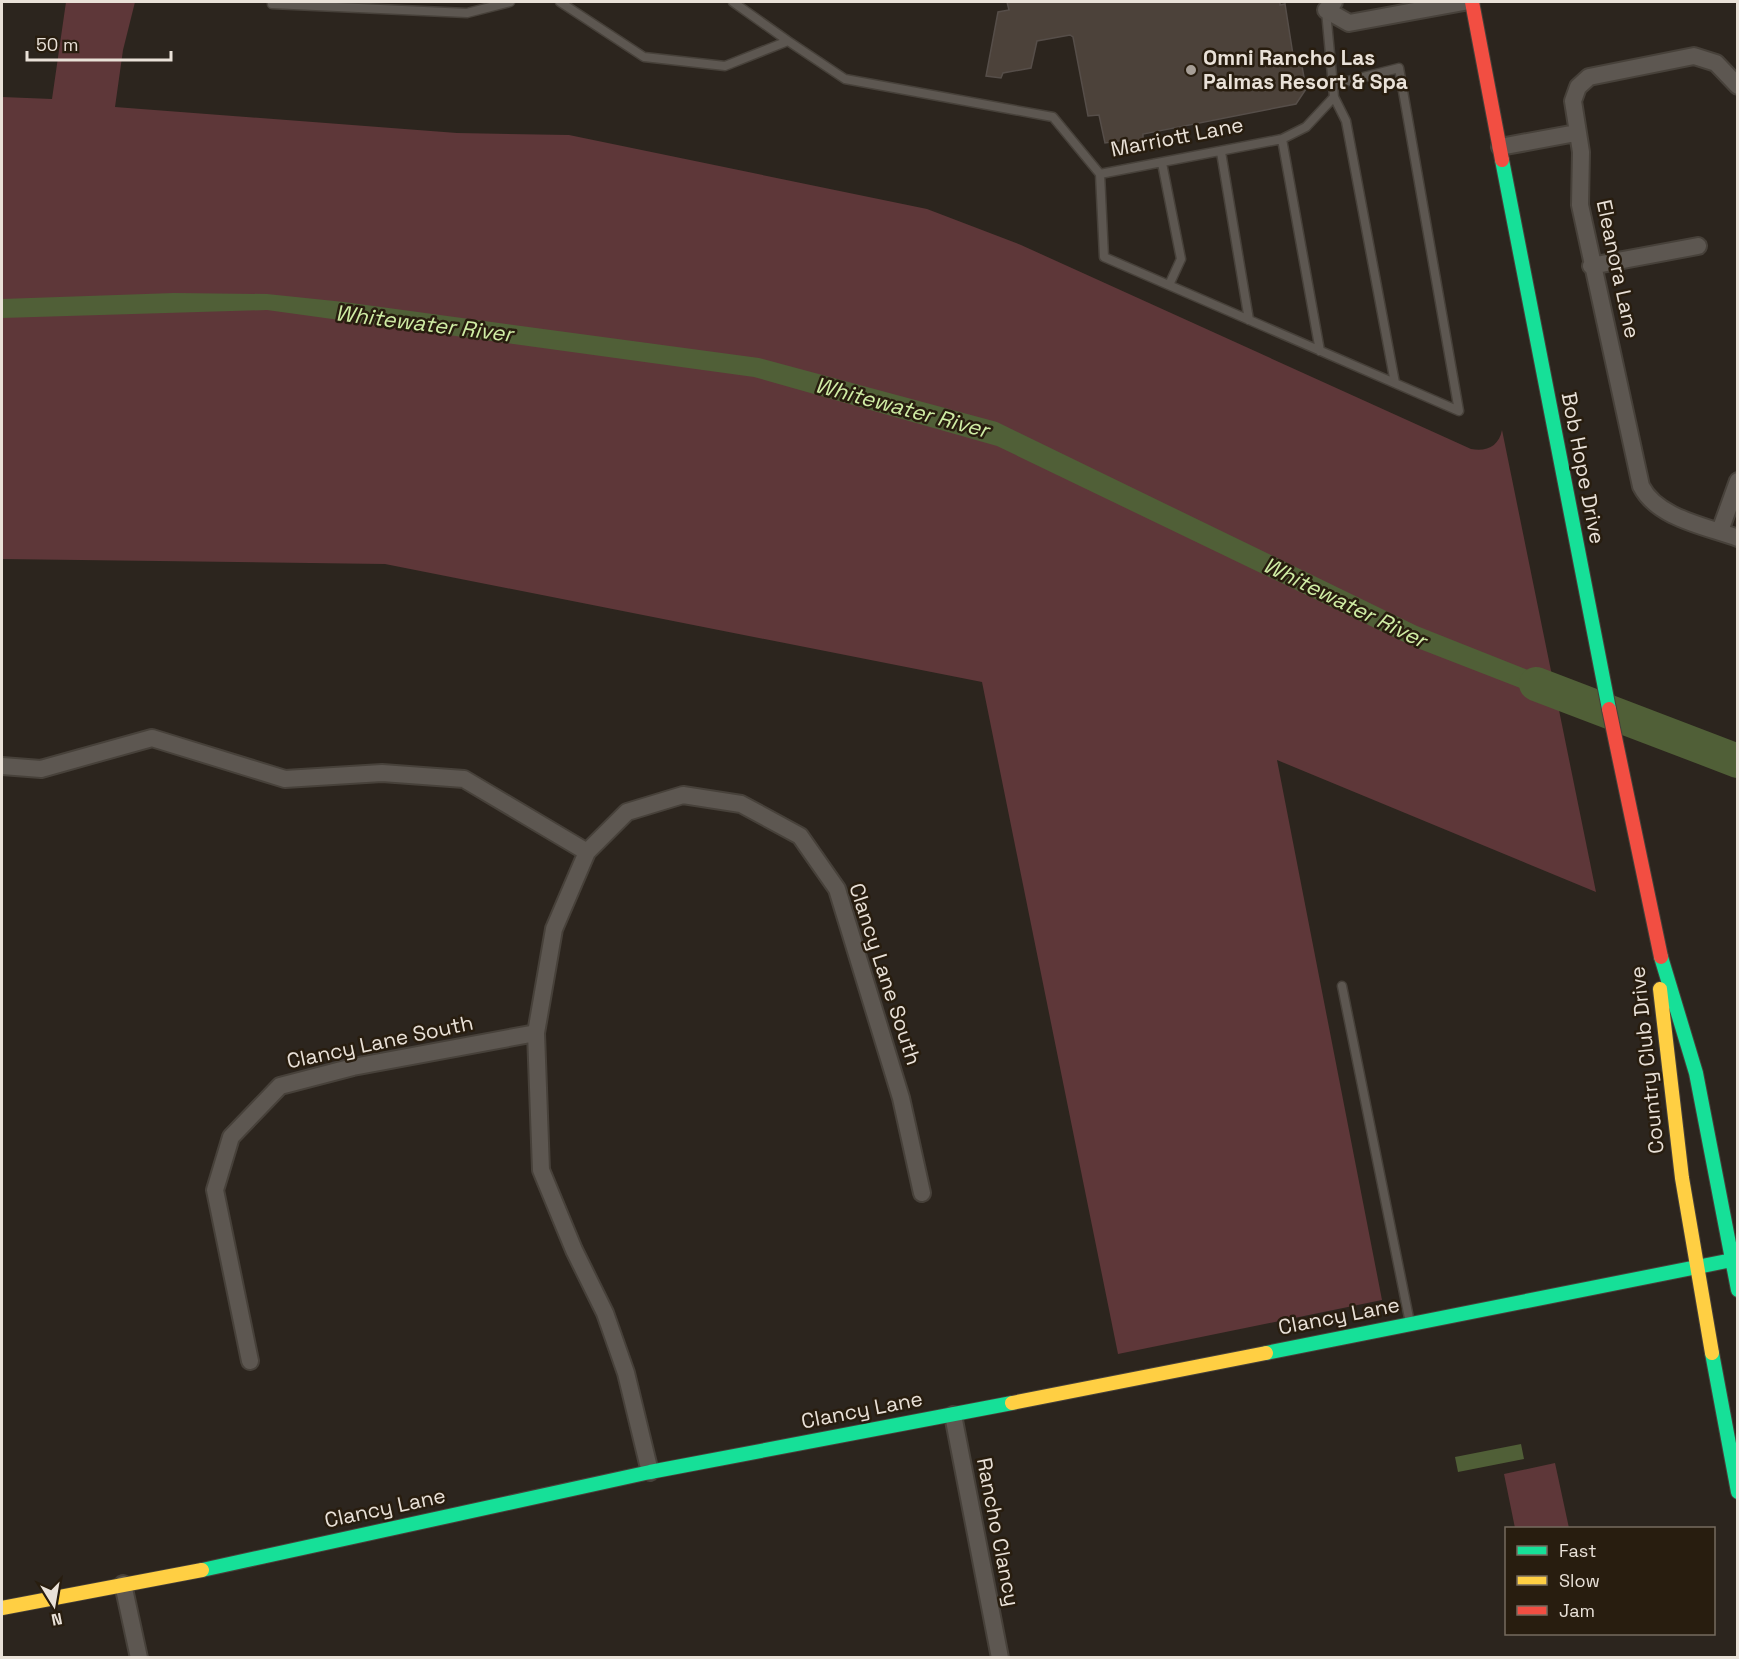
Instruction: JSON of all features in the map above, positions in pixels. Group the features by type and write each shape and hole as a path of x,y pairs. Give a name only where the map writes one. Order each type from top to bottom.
{"main road":[{"name":"Bob Hope Drive","path":"1472,2 1561,467 1656,941"},
{"name":"Country Club Drive","path":"1656,941 1696,1073 1737,1290"},
{"name":"Country Club Drive","path":"1656,941 1667,1080 1695,1267 1737,1492"},
{"name":"Clancy Lane","path":"2,1608 222,1566 650,1472 953,1415 1732,1260"}],"street":[{"path":"1329,4 1349,23 1464,2"},
{"name":"Eleanora Lane","path":"1737,86 1716,63 1694,56 1589,77 1578,87 1574,101 1576,133 1581,152 1580,206 1641,486 1647,500 1661,509 1737,538"},
{"path":"1500,147 1576,133"},
{"path":"1592,266 1698,246"},
{"path":"1720,531 1737,481"},
{"path":"2,766 41,769 152,738 285,779 382,773 465,779 587,852"},
{"name":"Clancy Lane South","path":"650,1472 626,1373 608,1323 574,1250 541,1170 536,1033 554,929 587,852 627,812 683,795 741,804 800,836 837,888 901,1098 922,1193"},
{"name":"Clancy Lane South","path":"250,1361 215,1190 231,1137 280,1086 353,1067 536,1033"},
{"name":"Rancho Clancy","path":"953,1415 1000,1658"},
{"path":"123,1584 138,1658"}],"lane":[{"path":"273,2 272,4 466,13 510,2"},
{"path":"560,2 644,57 725,66 788,41"},
{"name":"Marriott Lane","path":"733,2 844,79 1053,117 1100,174 1282,139 1305,127 1334,97"},
{"path":"1329,4 1334,97 1346,121 1395,384"},
{"path":"1100,174 1104,257 1459,411 1399,68 1332,85"},
{"path":"1282,139 1320,351"},
{"path":"1221,152 1249,320"},
{"path":"1162,163 1181,259 1169,285"},
{"path":"1342,986 1410,1323"}],"shaded area":[{"path":"66,2 135,2 123,50 115,107 457,133 569,135 927,209 1021,245 1471,449 1482,450 1491,447 1498,440 1502,430 1596,892 1277,760 1382,1300 1118,1354 982,682 385,564 2,559 2,97 52,99"},
{"path":"1555,1463 1569,1527 1515,1527 1504,1474"}],"water":[{"path":"174,293 267,294 344,302 759,358 997,422 1417,626 1578,690 1582,712 1412,646 997,446 754,377 267,310 2,318 2,299"},
{"path":"1521,1444 1524,1459 1458,1472 1455,1457"}],"building":[{"name":"Omni Rancho Las Palmas Resort & Spa","path":"1007,2 1280,2 1280,5 1285,4 1294,61 1301,60 1306,89 1296,104 1143,134 1143,140 1125,144 1125,140 1105,143 1099,115 1088,116 1073,37 1070,35 1037,41 1031,68 1003,73 1001,78 986,76 998,12 1009,10"}],"waterway":[{"name":"Whitewater River","path":"1536,684 1738,761"}],"traffic: fast":[{"path":"1502,160 1609,709"},
{"path":"1661,957 1696,1073 1738,1290"},
{"path":"1266,1353 1732,1260"},
{"path":"1712,1353 1738,1492"},
{"path":"202,1570 650,1472 1012,1403"}],"traffic: slow":[{"path":"1660,989 1682,1178 1712,1353"},
{"path":"1012,1403 1266,1353"},
{"path":"2,1608 202,1570"}],"traffic: jam":[{"path":"1472,2 1502,160"},
{"path":"1609,709 1661,957"}],"place":[{"name":"Omni Rancho Las Palmas Resort & Spa","path":"1191,70"}]}
